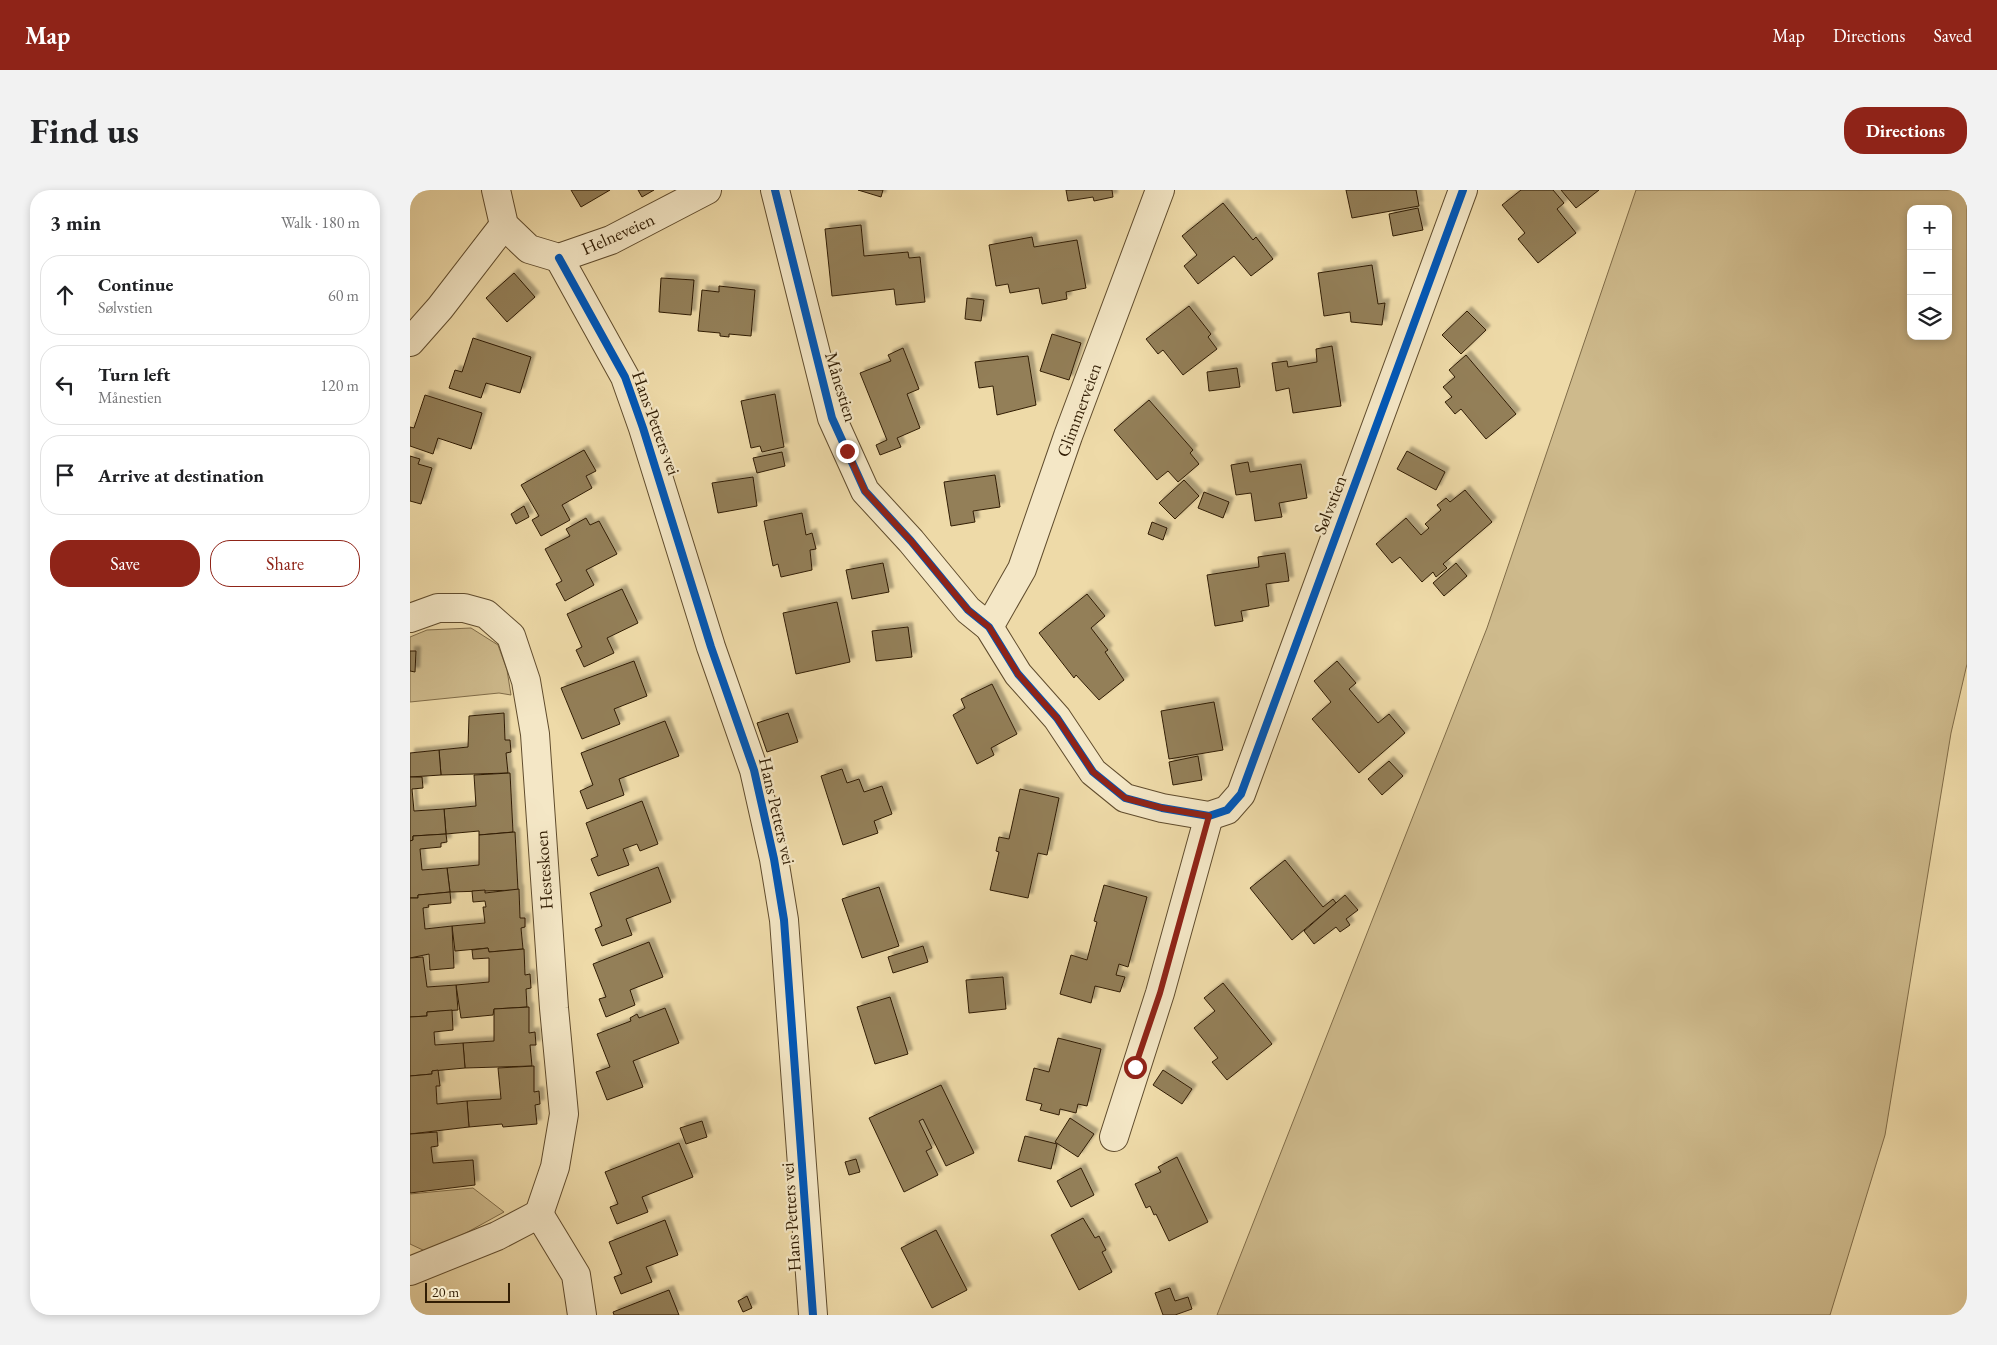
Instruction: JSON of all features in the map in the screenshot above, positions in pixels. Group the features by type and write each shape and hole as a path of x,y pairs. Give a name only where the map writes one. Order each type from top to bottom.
{"street":[{"path":"410,342 440,308 504,225 496,190"},
{"name":"Helneveien","path":"504,225 530,249 559,258 611,240 707,190"},
{"name":"Månestien","path":"775,190 832,418 865,491 911,541 968,610 989,627 1018,674 1057,718 1093,772 1125,798 1162,808 1209,816"},
{"name":"Glimmerveien","path":"989,627 1022,569 1068,436 1160,190"},
{"name":"Sølvstien","path":"1209,816 1227,810 1241,794 1463,190"},
{"name":"Hans Petters vei","path":"559,258 625,377 659,476 711,647 754,770 774,859 784,920 813,1315"},
{"name":"Hesteskoen","path":"410,618 438,608 464,608 486,614 511,636 526,680 535,734 553,999 564,1114 555,1167 539,1214"},
{"path":"1114,1137 1160,993 1209,816"},
{"path":"410,1271 498,1236 539,1214 576,1275 582,1315"}],"shaded area":[{"path":"1636,190 1967,190 1967,664 1951,733 1885,1135 1830,1315 1217,1315 1487,628"},
{"path":"471,628 498,645 507,670 511,695 499,693 410,702 410,637 427,630"},
{"path":"473,1188 504,1212 455,1239 425,1251 410,1244 410,1194"}],"building":[{"path":"571,190 610,190 581,207"},
{"path":"638,190 654,190 642,197"},
{"path":"858,190 883,190 881,197"},
{"path":"1066,190 1112,190 1113,197 1094,201 1093,197 1068,201"},
{"path":"1346,190 1416,190 1419,206 1352,218"},
{"path":"1521,190 1553,190 1564,203 1557,209 1576,233 1538,263 1518,239 1525,233 1502,205"},
{"path":"1561,190 1599,190 1576,208"},
{"path":"1223,203 1253,240 1256,237 1273,259 1251,276 1234,256 1198,284 1184,266 1197,255 1182,236"},
{"path":"1418,208 1423,230 1393,236 1389,214"},
{"path":"861,225 864,256 908,252 909,258 920,257 925,302 896,305 894,289 832,296 825,229"},
{"path":"1032,237 1034,247 1077,240 1086,288 1066,292 1067,299 1042,304 1039,288 1010,293 1008,284 996,286 989,245"},
{"path":"1372,265 1378,304 1385,303 1382,325 1351,322 1350,312 1324,316 1318,273"},
{"path":"514,273 535,297 507,322 486,298"},
{"path":"661,278 694,280 691,315 659,312"},
{"path":"719,286 755,290 751,336 729,334 729,337 720,336 720,333 698,331 702,290 719,292"},
{"path":"967,298 984,300 981,321 965,319"},
{"path":"1189,306 1211,334 1208,337 1217,349 1183,375 1163,350 1158,354 1146,339"},
{"path":"1467,311 1486,330 1461,354 1442,335"},
{"path":"1052,334 1081,343 1069,380 1040,371"},
{"path":"473,338 531,357 520,393 486,383 481,398 449,388 455,370 462,372"},
{"path":"1332,346 1341,406 1293,413 1289,388 1276,391 1272,363 1287,361 1288,367 1317,362 1316,349"},
{"path":"903,348 919,389 907,394 920,428 897,438 901,447 880,455 876,445 887,440 860,373 891,361 888,355"},
{"path":"1466,355 1516,414 1486,439 1461,409 1455,414 1445,402 1452,397 1443,387 1455,377 1449,370"},
{"path":"1028,356 1036,405 997,415 993,386 979,388 975,362"},
{"path":"1237,368 1240,387 1209,391 1207,372"},
{"path":"775,394 784,447 762,452 760,446 751,448 741,401"},
{"path":"425,395 482,413 471,449 438,438 433,454 410,446 410,427 414,428"},
{"path":"1149,400 1193,450 1190,453 1199,464 1178,482 1168,471 1157,480 1114,430"},
{"path":"584,450 596,471 586,476 592,488 562,505 570,520 541,536 532,520 539,516 521,485"},
{"path":"1407,451 1445,472 1436,490 1397,469"},
{"path":"782,452 785,466 757,473 753,458"},
{"path":"410,456 420,459 418,464 432,468 421,504 410,501"},
{"path":"1248,462 1250,472 1301,464 1307,498 1279,503 1282,517 1255,521 1251,493 1236,495 1231,465"},
{"path":"995,475 1000,507 973,511 975,522 951,526 944,482"},
{"path":"753,477 757,506 718,513 712,483"},
{"path":"1184,480 1199,496 1175,519 1159,503"},
{"path":"1465,490 1492,522 1443,564 1447,568 1436,577 1433,572 1422,582 1400,557 1392,563 1376,544 1406,518 1421,535 1429,528 1425,524 1441,510 1437,505 1446,498 1450,502"},
{"path":"1204,492 1229,502 1223,518 1198,508"},
{"path":"524,506 529,517 516,524 511,514"},
{"path":"802,513 806,535 812,533 816,549 810,550 812,570 781,577 778,564 773,566 764,521"},
{"path":"586,518 590,525 599,521 617,554 586,570 594,585 565,601 556,584 562,581 545,549 570,536 566,529"},
{"path":"1152,522 1167,528 1163,540 1148,534"},
{"path":"1285,553 1289,581 1266,584 1269,606 1241,611 1243,621 1215,626 1207,575 1259,567 1258,557"},
{"path":"883,563 889,592 852,599 846,570"},
{"path":"1456,563 1467,576 1444,596 1433,583"},
{"path":"622,589 638,623 607,638 614,653 584,667 576,650 582,647 567,614"},
{"path":"1087,594 1105,616 1091,628 1108,650 1105,652 1124,680 1099,700 1076,675 1074,678 1039,633"},
{"path":"837,602 850,662 796,674 783,613"},
{"path":"908,627 912,657 876,661 872,631"},
{"path":"410,651 416,651 415,672 410,671"},
{"path":"634,661 647,696 614,709 620,724 582,739 561,688"},
{"path":"1337,661 1356,683 1349,689 1378,723 1389,714 1405,733 1359,773 1312,719 1331,702 1314,681"},
{"path":"992,684 1017,734 991,748 994,755 977,764 953,715 965,708 961,699"},
{"path":"1214,702 1223,750 1169,759 1161,711"},
{"path":"504,713 505,740 510,740 511,752 506,753 508,773 441,775 439,750 468,747 469,716"},
{"path":"788,713 798,742 767,752 757,723"},
{"path":"665,721 679,756 619,779 624,795 587,809 580,791 593,785 581,753"},
{"path":"439,750 441,775 410,777 410,753"},
{"path":"1198,756 1202,780 1173,785 1169,762"},
{"path":"1389,761 1403,776 1382,795 1368,779"},
{"path":"842,769 847,783 859,779 864,792 882,786 892,814 874,821 878,833 843,845 821,776"},
{"path":"510,773 513,832 479,835 479,831 446,834 444,809 476,806 474,775"},
{"path":"410,777 422,777 423,788 412,789 414,811 444,809 446,834 413,836 413,840 410,841"},
{"path":"1020,789 1059,798 1047,855 1038,853 1028,898 990,890 999,852 996,851 999,837 1009,839"},
{"path":"642,801 658,844 640,851 637,844 623,849 629,865 598,876 591,859 598,856 586,823"},
{"path":"515,832 518,890 450,892 447,868 479,865 479,835"},
{"path":"446,834 447,842 441,843 441,847 420,849 422,870 447,868 450,892 418,895 418,898 410,898 410,841 413,840 413,836"},
{"path":"1285,860 1323,907 1333,899 1336,903 1292,940 1250,888"},
{"path":"658,867 671,902 626,919 632,935 602,946 595,929 602,926 590,893"},
{"path":"1104,885 1147,897 1128,967 1119,964 1116,975 1125,977 1120,992 1095,986 1091,1003 1060,994 1071,955 1087,960 1097,922 1094,921"},
{"path":"879,887 899,946 862,958 842,899"},
{"path":"519,889 520,918 525,918 525,927 521,928 523,949 489,952 488,948 455,951 452,926 485,923 483,907 486,907 485,901 473,902 472,891 485,890 485,893"},
{"path":"450,892 451,903 428,905 429,907 423,908 425,929 452,926 454,968 430,970 429,954 410,958 410,898 418,898 418,895"},
{"path":"1345,895 1358,910 1346,919 1350,925 1340,932 1336,927 1314,944 1304,931"},
{"path":"649,942 663,977 630,990 635,1005 606,1017 599,999 606,997 593,964"},
{"path":"923,946 928,962 893,973 888,957"},
{"path":"488,948 489,952 524,949 525,975 530,974 531,988 526,989 527,1007 494,1009 493,1015 461,1018 456,985 489,982 489,958 473,959 472,950"},
{"path":"423,957 427,987 456,985 458,1010 427,1012 427,1016 410,1017 410,958"},
{"path":"1003,977 1006,1009 969,1013 966,980"},
{"path":"1223,983 1272,1044 1227,1080 1212,1062 1218,1058 1194,1028 1215,1011 1204,998"},
{"path":"890,997 908,1054 875,1064 857,1007"},
{"path":"529,1007 529,1033 535,1032 536,1045 530,1045 532,1066 465,1068 463,1043 494,1041 494,1009"},
{"path":"665,1008 679,1043 633,1061 643,1087 607,1100 596,1072 610,1067 597,1034 631,1021 630,1018 637,1014 639,1018"},
{"path":"452,1010 453,1030 434,1032 435,1045 463,1043 465,1068 432,1071 432,1074 410,1076 410,1017 427,1016 427,1012"},
{"path":"1058,1038 1101,1049 1087,1106 1078,1104 1076,1113 1060,1109 1059,1115 1040,1110 1042,1104 1026,1100 1034,1068 1049,1072"},
{"path":"534,1066 534,1092 539,1091 540,1104 535,1105 537,1124 503,1127 502,1124 469,1127 467,1101 501,1099 498,1068"},
{"path":"438,1070 440,1086 436,1086 437,1104 467,1101 469,1127 410,1134 410,1076 432,1074 432,1071"},
{"path":"1163,1070 1192,1089 1182,1104 1153,1085"},
{"path":"941,1085 974,1153 946,1166 923,1119 919,1121 932,1148 926,1151 938,1175 904,1192 869,1118"},
{"path":"1070,1118 1094,1134 1078,1157 1055,1142"},
{"path":"702,1121 707,1137 686,1144 680,1128"},
{"path":"437,1132 438,1146 431,1147 433,1163 473,1160 475,1185 410,1193 410,1134"},
{"path":"1025,1136 1057,1144 1051,1169 1018,1161"},
{"path":"679,1143 693,1177 642,1197 648,1212 617,1224 610,1207 618,1204 605,1172"},
{"path":"1177,1157 1208,1222 1169,1241 1156,1214 1154,1215 1150,1206 1146,1208 1135,1184 1161,1172 1158,1167"},
{"path":"856,1159 860,1172 849,1175 845,1162"},
{"path":"1081,1168 1094,1195 1071,1207 1057,1181"},
{"path":"1083,1218 1095,1238 1099,1236 1106,1250 1102,1252 1112,1272 1079,1290 1051,1235"},
{"path":"665,1220 678,1255 646,1267 652,1282 621,1294 614,1277 622,1274 609,1242"},
{"path":"936,1230 967,1290 932,1308 901,1248"},
{"path":"1170,1288 1175,1301 1188,1297 1192,1309 1175,1315 1163,1315 1155,1293"},
{"path":"669,1290 679,1315 614,1315 613,1312"},
{"path":"747,1296 752,1308 743,1312 738,1301"}],"cycle path":[{"path":"775,190 832,418 865,491 911,541 968,610 989,627 1018,674 1057,718 1093,772 1125,798 1162,808 1209,816 1227,810 1241,794 1463,190"},
{"path":"559,258 625,377 643,428 711,647 754,770 774,859 784,920 813,1315"}],"route":[{"path":"847,451 865,491 911,541 968,610 989,627 1018,674 1057,718 1093,772 1125,798 1162,808 1209,816 1160,993 1135,1067"}]}
